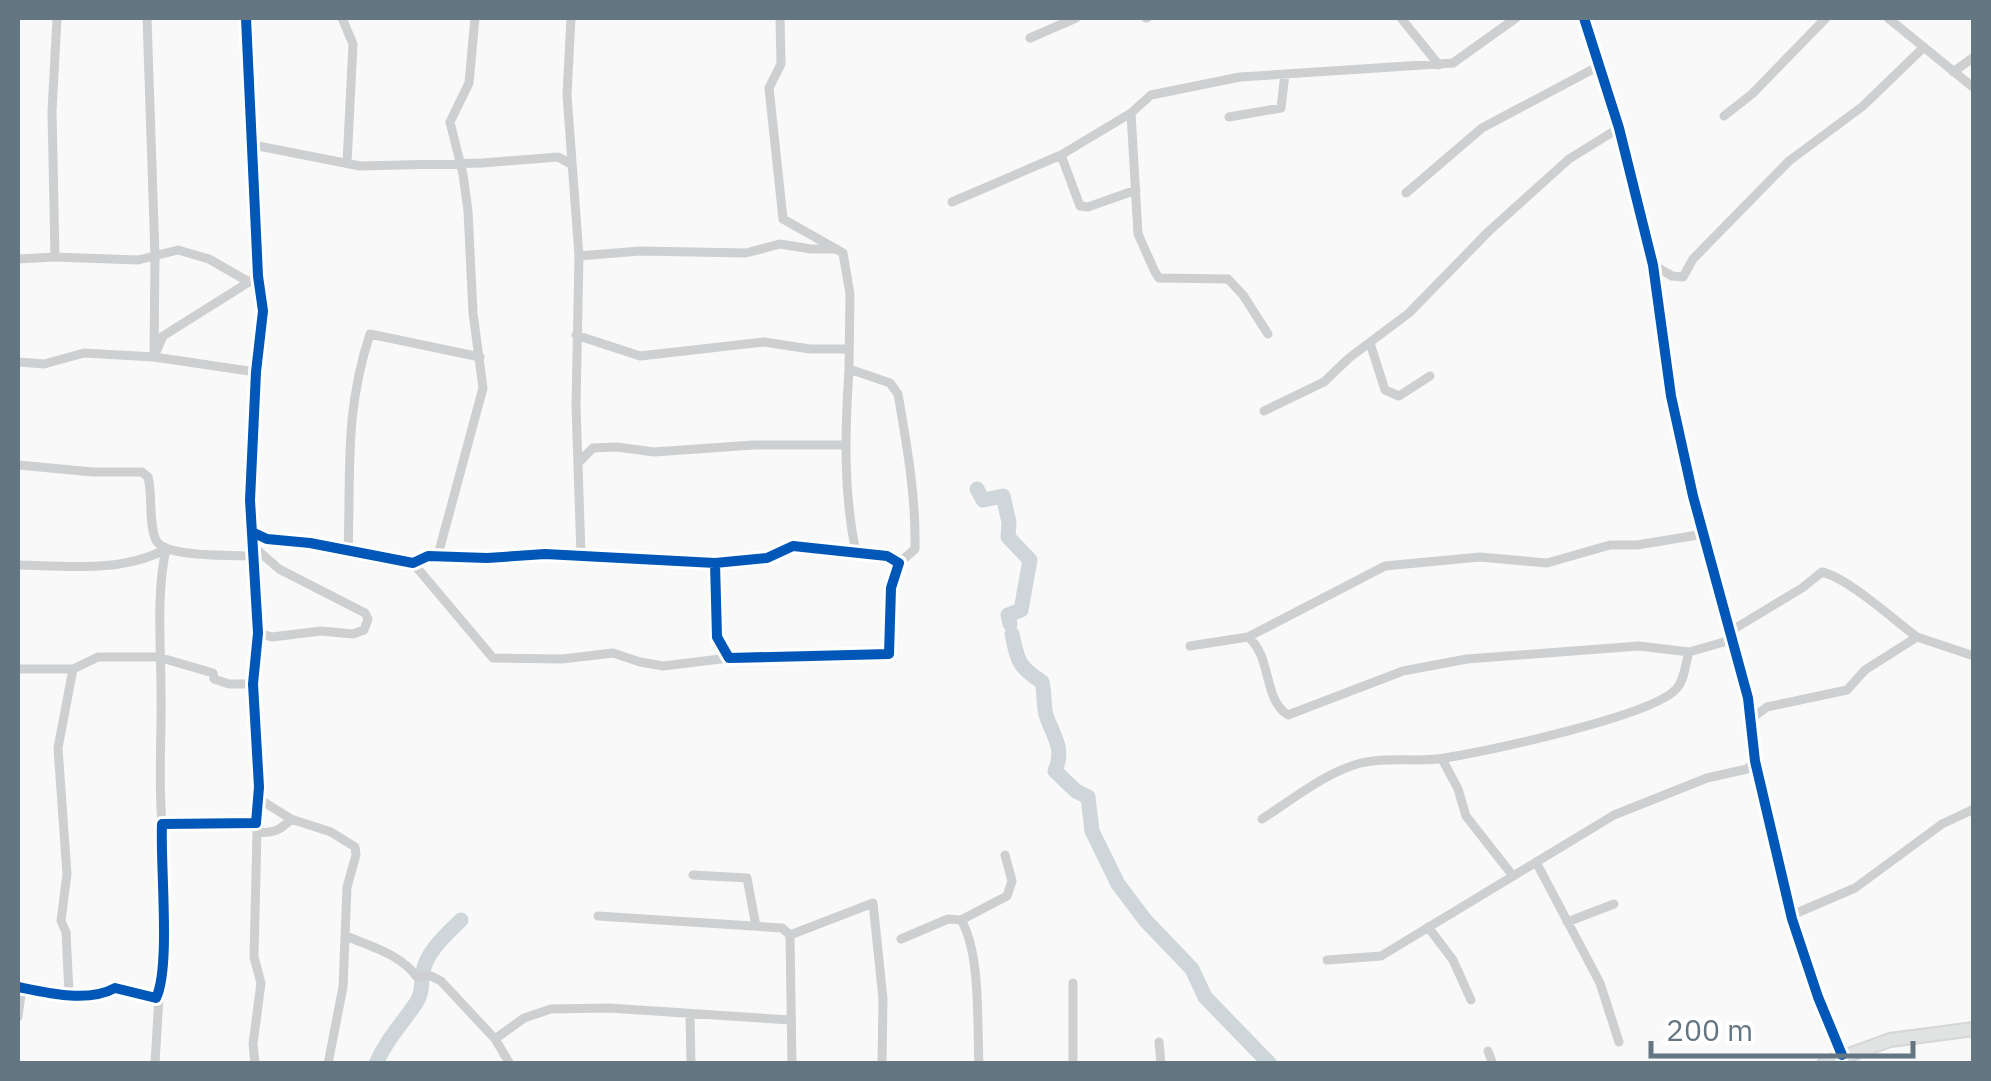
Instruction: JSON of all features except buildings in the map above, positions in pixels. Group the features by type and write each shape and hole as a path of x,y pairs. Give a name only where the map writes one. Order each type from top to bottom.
{"street":[{"path":"55,256 52,111 56,18"},
{"path":"148,18 154,357"},
{"path":"246,18 254,145 254,279 263,311 250,500 258,633 253,684 259,799 254,958 261,983 253,1044 255,1064"},
{"path":"342,18 353,44 347,163"},
{"path":"438,555 483,388 473,313 470,226 450,122 469,83 475,18"},
{"path":"571,18 567,95 579,256 576,335 581,555"},
{"path":"780,18 781,64 769,88 783,219 843,252 847,266 849,369 845,446 848,519 856,553"},
{"path":"1030,38 1076,18"},
{"path":"1401,18 1439,66"},
{"path":"952,202 1061,155 1151,95 1240,76 1439,66 1468,54 1516,18"},
{"path":"1584,18 1618,128 1653,265 1671,396 1751,719 1755,761 1792,916 1842,1055"},
{"path":"1724,116 1752,94 1826,18"},
{"path":"1888,18 1974,88"},
{"path":"1653,265 1672,276 1683,277 1693,258 1789,161 1863,106 1924,47"},
{"path":"1953,72 1974,58"},
{"path":"1406,193 1482,128 1598,66"},
{"path":"1229,117 1281,108 1285,74"},
{"path":"1130,112 1138,234 1159,278 1228,280 1243,295 1268,334"},
{"path":"1264,411 1324,382 1409,313 1488,231 1569,159 1618,128"},
{"path":"558,158 571,143"},
{"path":"254,145 360,166 558,158 570,164"},
{"path":"1061,155 1080,206 1088,207 1136,190"},
{"path":"579,256 640,251 746,253 780,244 836,248"},
{"path":"18,259 55,256 138,260 178,250 254,279"},
{"path":"154,357 163,336 254,279"},
{"path":"348,552 349,423 370,334 480,357"},
{"path":"576,335 640,356 764,342 810,349 849,349"},
{"path":"1370,343 1385,390 1391,394 1399,396 1430,376"},
{"path":"18,362 44,364 84,353 154,357 256,372"},
{"path":"412,563 494,658 562,659 613,652 663,666 730,658 888,654 891,588 899,564 916,550 914,491 898,394 890,383 849,369"},
{"path":"579,436 593,448"},
{"path":"578,463 593,448 617,446 654,452 753,445 845,446"},
{"path":"18,465 142,472 148,477 154,536 166,549 158,657 162,684 158,754 162,824 154,1064"},
{"path":"252,532 267,539 310,543 412,563 438,555 487,558 545,554 715,563 766,558 794,546 888,556 899,564"},
{"path":"1190,646 1248,637 1386,566 1480,557 1547,563 1610,545 1704,534"},
{"path":"18,566 124,564 147,559 166,549 254,551 280,569 365,613 368,620 360,633 322,631 272,637 258,633"},
{"path":"715,563 717,637 730,658"},
{"path":"1248,637 1261,652 1276,702 1288,714 1404,671 1467,660 1639,646 1688,652 1730,636 1822,572 1865,596 1917,637 1974,656"},
{"path":"1751,719 1768,707 1847,690 1865,670 1917,637"},
{"path":"1262,819 1338,772 1359,764 1442,759 1607,721 1666,697 1678,688 1688,652"},
{"path":"18,669 73,669 98,656 158,657 213,673 214,679 229,684 253,684"},
{"path":"68,993 66,932 61,921 67,874 58,748 73,669"},
{"path":"1442,759 1458,789 1466,816 1513,876"},
{"path":"1327,960 1381,956 1614,815 1707,778 1747,769 1755,761"},
{"path":"259,799 291,819 319,827 355,847 347,887 343,987 328,1064"},
{"path":"1792,916 1855,888 1942,824 1974,808"},
{"path":"162,824 257,827 267,834 291,819"},
{"path":"902,939 948,919 961,920 1008,896 1012,881 1005,855"},
{"path":"1536,862 1600,983 1619,1042"},
{"path":"694,875 747,878 756,926"},
{"path":"790,935 873,902 883,999 882,1064"},
{"path":"1568,922 1614,904"},
{"path":"598,916 782,928 790,935 792,1064"},
{"path":"961,920 972,953 979,1064"},
{"path":"1428,927 1446,948 1472,1000"},
{"path":"346,936 392,955 418,977 430,976 451,990 495,1039 510,1064"},
{"path":"1073,1064 1074,983"},
{"path":"18,1018 20,987 104,994 115,988 151,998 159,996"},
{"path":"495,1039 524,1018 550,1009 609,1008 790,1020"},
{"path":"690,1014 690,1064"},
{"path":"1824,1064 1890,1040 1974,1029"},
{"path":"1160,1042 1161,1064"},
{"path":"1488,1050 1494,1064"}],"waterway":[{"path":"977,489 983,500 1003,496 1008,537 1030,560 1021,610 1008,615 1010,624"},
{"path":"1012,634 1020,662 1042,682 1046,715 1058,749 1055,771 1088,797 1092,831 1118,884 1146,921 1192,969 1205,997 1270,1064"},
{"path":"376,1064 418,999 428,957 461,920"}],"cycle path":[{"path":"18,987 80,996 115,988 156,998 164,941 162,824 256,823 259,787 253,684 258,633 250,500 263,311 246,18"},
{"path":"1584,18 1619,128 1653,265 1671,396 1693,496 1748,698 1755,761 1792,919 1842,1055"},
{"path":"252,532 267,539 310,543 413,563 428,556 487,558 545,554 715,563 767,558 793,546 887,556 899,563 891,588 889,654 729,658 717,637 715,563"}]}
